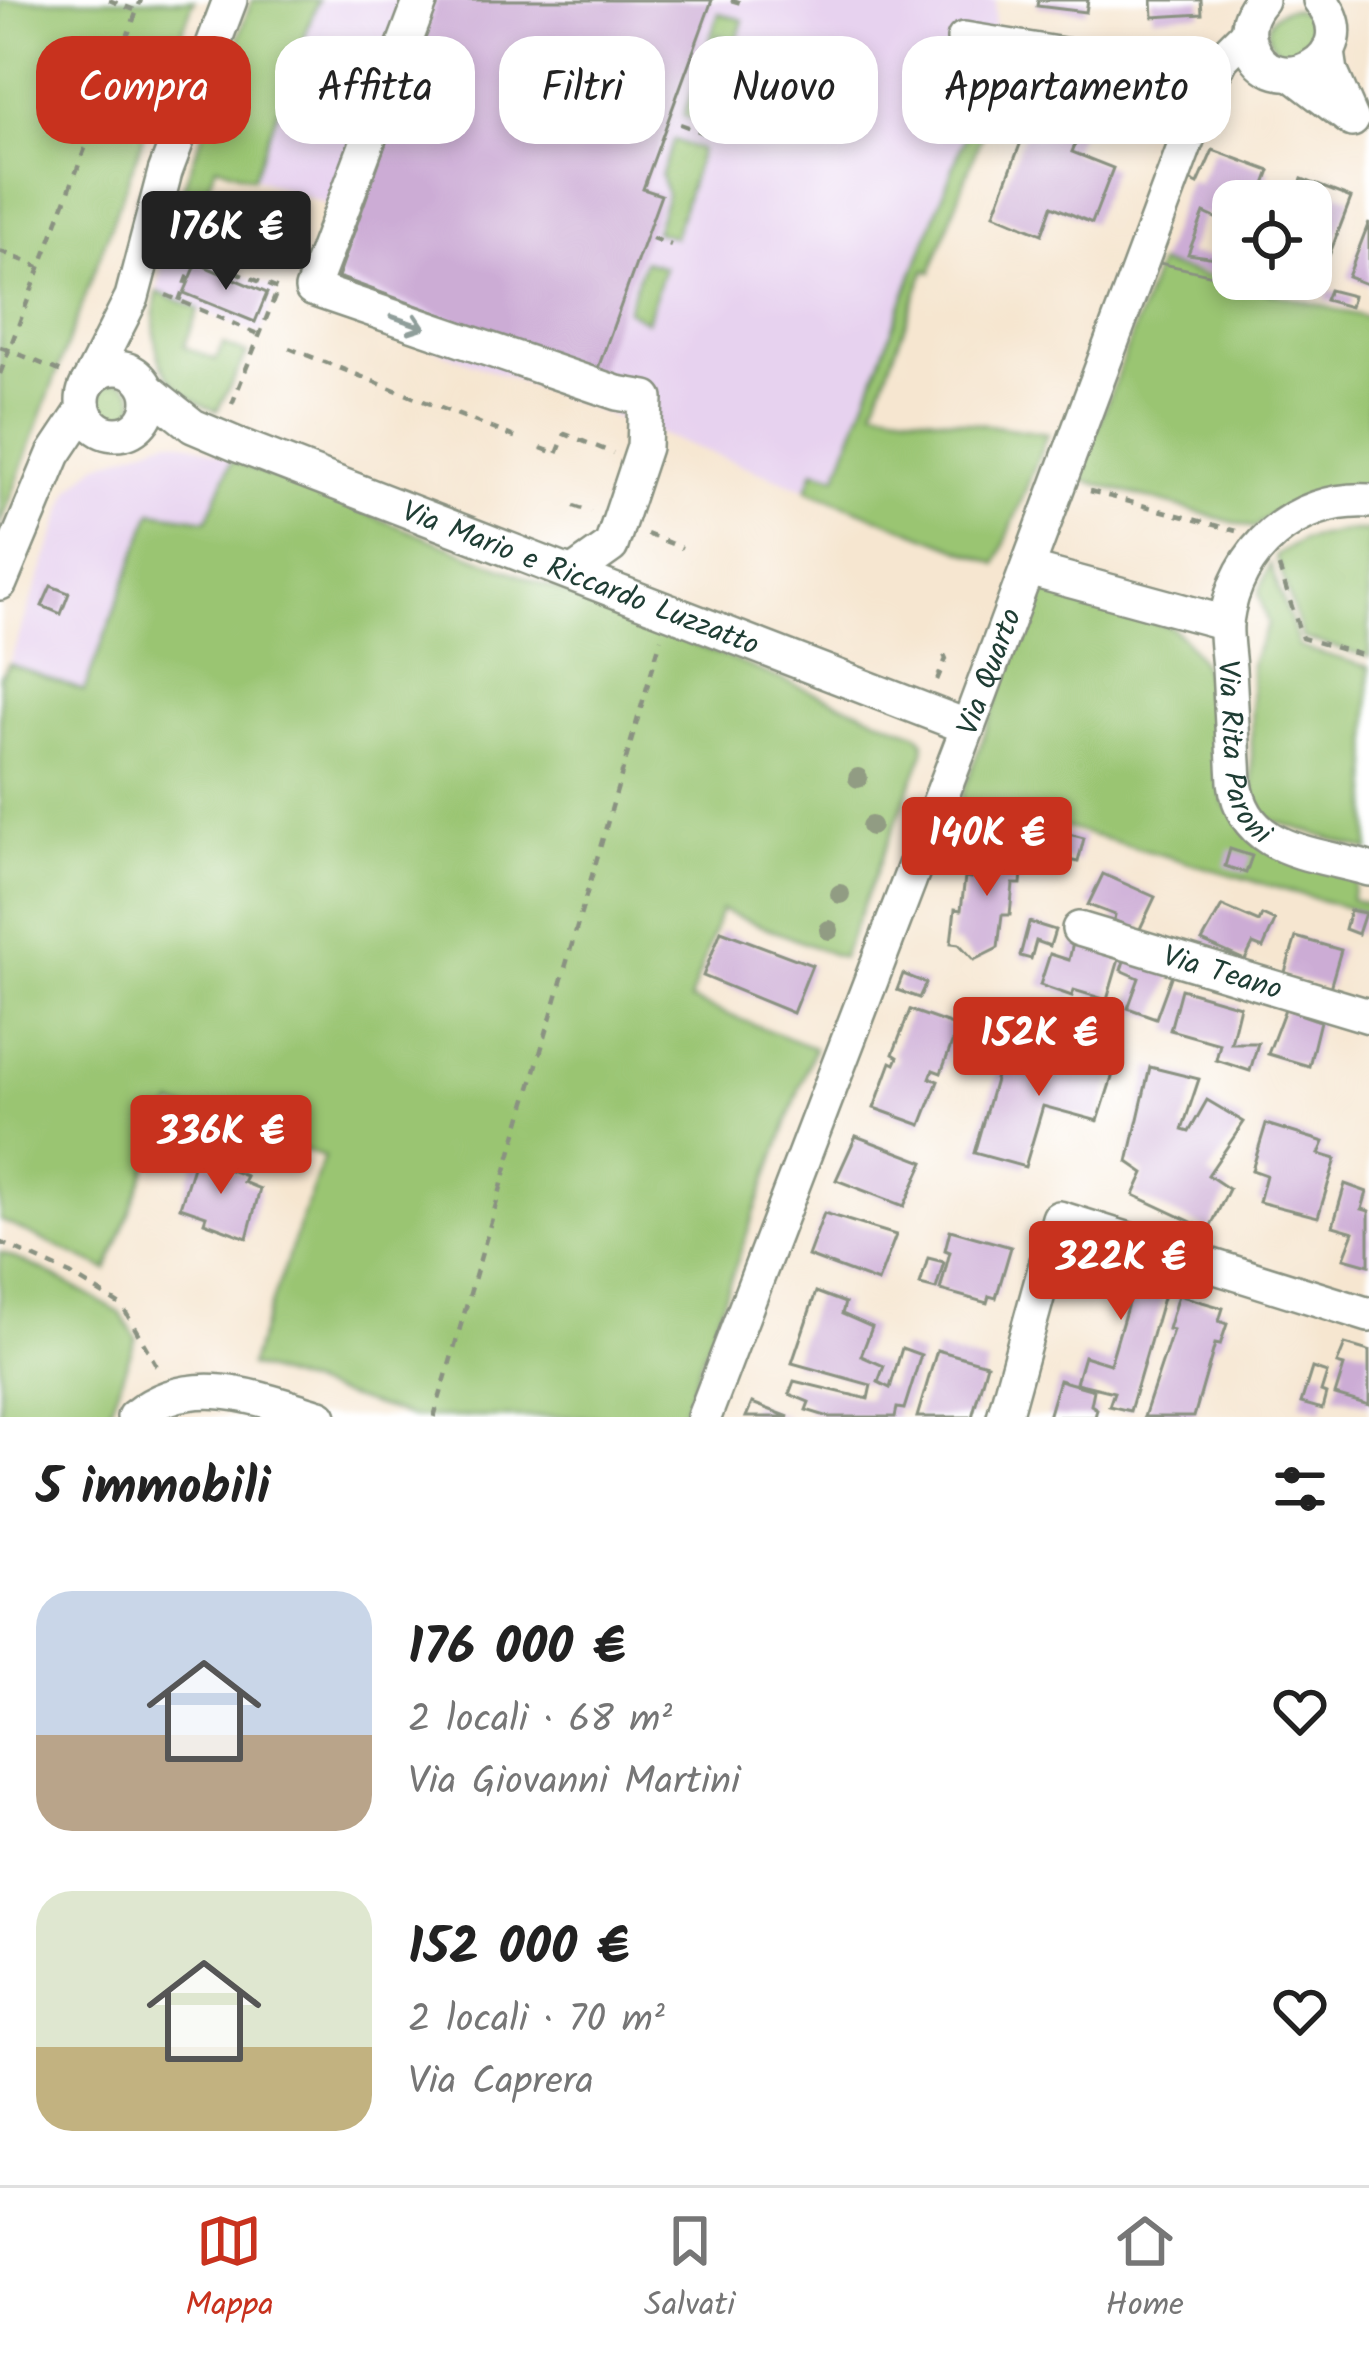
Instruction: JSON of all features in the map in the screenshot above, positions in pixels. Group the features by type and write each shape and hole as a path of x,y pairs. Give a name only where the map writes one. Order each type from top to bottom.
{"street":[{"path":"38,494 74,461 127,429 149,408 144,384 144,294 165,172 230,0"},
{"path":"421,0 311,289 617,393 646,398 644,447 616,530 573,573"},
{"name":"Via Quarto","path":"1231,49 1247,33 1249,18 1261,0"},
{"path":"1320,0 1333,24 1328,52 1331,72 1360,128"},
{"path":"1247,33 1253,52 1360,128"},
{"name":"Via Quarto","path":"1231,87 1280,71 1312,68 1328,52"},
{"name":"Via Quarto","path":"704,1417 1188,144"},
{"path":"0,583 80,389 144,294"},
{"path":"80,389 96,374 117,368 144,384"},
{"name":"Via Mario e Riccardo Luzzatto","path":"144,384 193,426 968,727"},
{"path":"80,389 95,426 127,429"},
{"name":"Via Mario e Riccardo Luzzatto","path":"127,429 193,426"},
{"name":"Via Rita Paroni","path":"1369,501 1327,506 1273,531 1246,565 1226,623 1235,782 1249,824 1274,842 1369,869"},
{"path":"616,530 626,593"},
{"name":"Via Rita Paroni","path":"1028,568 1226,623"},
{"name":"Via Teano","path":"1079,928 1369,1016"},
{"path":"1004,1417 1060,1218 1369,1315"},
{"path":"134,1417 171,1394 200,1389 238,1394 320,1417"}],"path":[{"path":"109,0 137,10"},
{"path":"0,374 141,0"},
{"path":"731,0 748,5"},
{"path":"680,124 689,127"},
{"path":"652,238 671,244"},
{"path":"0,251 40,267"},
{"path":"179,301 196,256 278,289 232,404"},
{"path":"144,294 179,301 260,335"},
{"path":"0,346 59,369 80,389"},
{"path":"289,348 522,440"},
{"path":"541,448 557,454 566,434 621,460"},
{"path":"1076,486 1251,536"},
{"path":"574,506 616,530 682,548"},
{"path":"1276,556 1302,638 1369,657"},
{"path":"434,1417 670,610"},
{"path":"937,680 946,659 941,647"},
{"path":"0,1242 70,1274 122,1306 152,1352 171,1394"}],"shaded area":[{"path":"252,0 996,0 994,30 1007,35 902,36 902,144 978,144 931,272 925,270 840,502 299,298 335,207 193,156 198,144 251,144 251,36 238,36"},
{"path":"167,244 278,289 260,335 157,292"},
{"path":"168,439 232,460 207,521 152,513 84,692 9,664 71,489 97,465"}],"green space":[{"path":"0,0 194,0 181,36 36,36 36,144 141,144 0,527"},
{"path":"252,0 318,0 305,36 275,36 275,118 253,178 216,165 192,229 171,221 199,144 251,144 251,36 239,36"},
{"path":"1290,9 1305,16 1312,31 1305,46 1290,53 1275,46 1268,31 1275,16"},
{"path":"719,13 743,20 738,36 711,36"},
{"path":"674,140 701,150 674,237 655,231 667,195 661,175"},
{"path":"962,144 978,144 874,408 1047,434 997,564 807,490 814,470 837,476"},
{"path":"644,261 664,267 647,321 627,310"},
{"path":"1158,264 1212,278 1212,300 1299,300 1369,318 1369,487 1271,515 1254,528 1079,479"},
{"path":"157,292 199,309 184,347 216,360 223,344 247,354 217,411 182,391 162,365 154,332"},
{"path":"116,382 130,387 135,401 130,415 116,420 102,415 97,401 102,387"},
{"path":"232,460 918,734 924,742 842,958 721,910 690,1000 814,1048 681,1417 412,1417 249,1366 324,1157 172,1104 107,1270 0,1220 0,676 9,664 84,691 152,512 207,520"},
{"path":"1369,531 1369,657 1302,638 1276,556 1302,540"},
{"path":"1270,564 1299,647 1369,667 1369,851 1271,820 1253,792 1251,662 1268,625 1259,593"},
{"path":"1038,589 1171,627 1191,647 1211,688 1225,805 1358,874 1351,899 1369,905 1369,914 1067,828 955,814"},
{"path":"0,1252 120,1313 136,1338 107,1417 0,1417"}],"building":[{"path":"437,0 712,0 699,36 689,36 689,63 665,129 665,36 499,36 499,144 659,144 643,189 661,195 597,371 338,277 386,144 475,144 475,36 424,36"},
{"path":"1038,0 1088,0 1086,12 1037,6"},
{"path":"1152,0 1201,0 1202,14 1153,17"},
{"path":"1020,144 1075,144 1072,152 1113,168 1092,223 1052,206 1042,234 994,214"},
{"path":"1213,150 1270,171 1267,180 1212,180 1212,217 1204,213 1188,254 1212,257 1212,275 1159,263 1189,180 1198,184"},
{"path":"1332,191 1351,198 1332,248"},
{"path":"1369,222 1369,285 1348,277"},
{"path":"197,263 267,293 255,322 184,293"},
{"path":"1332,291 1353,296 1350,307 1325,300 1332,300"},
{"path":"51,586 69,593 61,614 42,606"},
{"path":"1065,833 1084,838 1078,862 1058,858"},
{"path":"976,845 1024,849 1021,884 1013,884 1010,915 1002,915 998,948 974,960 959,944 951,943 955,909 961,910"},
{"path":"1230,849 1252,856 1246,873 1225,866"},
{"path":"1103,874 1155,897 1139,931 1088,905"},
{"path":"1222,906 1259,922 1262,915 1275,921 1263,948 1253,944 1245,960 1202,941"},
{"path":"1350,910 1365,913 1358,934 1345,929"},
{"path":"1029,922 1055,930 1050,946 1036,941 1031,959 1020,956"},
{"path":"721,931 812,965 793,1013 703,976"},
{"path":"1296,937 1341,950 1330,988 1284,975"},
{"path":"1073,943 1120,956 1107,1000 1074,990 1072,996 1040,985 1050,954 1069,960"},
{"path":"1128,949 1175,966 1156,1018 1128,1008 1139,978 1121,970"},
{"path":"903,974 926,983 919,998 897,990"},
{"path":"1181,989 1240,1006 1231,1043 1258,1043 1250,1071 1216,1060 1220,1044 1170,1030"},
{"path":"1285,1009 1320,1021 1309,1066 1268,1054"},
{"path":"910,1010 958,1027 941,1073 933,1070 930,1078 938,1081 921,1125 874,1108 891,1062 895,1064 898,1057 893,1054"},
{"path":"1025,1042 1115,1068 1098,1121 1043,1106 1025,1167 974,1153 999,1066 1016,1069"},
{"path":"1150,1067 1199,1079 1182,1130 1189,1132 1207,1100 1244,1122 1208,1175 1229,1189 1209,1230 1134,1195 1144,1173 1128,1162"},
{"path":"1266,1124 1324,1142 1319,1154 1336,1159 1318,1217 1259,1202 1266,1175 1252,1170"},
{"path":"856,1136 924,1162 904,1206 836,1180"},
{"path":"196,1157 246,1176 243,1182 260,1189 247,1238 180,1207"},
{"path":"1345,1184 1367,1192 1362,1209 1369,1211 1369,1265 1344,1258 1354,1232 1333,1226"},
{"path":"824,1213 896,1235 878,1282 808,1256"},
{"path":"950,1230 1011,1247 996,1298 989,1296 987,1303 940,1290 950,1252 945,1250"},
{"path":"1076,1254 1170,1274 1130,1411 1109,1406 1114,1392 1076,1383 1084,1356 1110,1364 1129,1300 1066,1286"},
{"path":"928,1258 944,1262 936,1289 920,1285"},
{"path":"816,1292 845,1303 842,1314 872,1327 861,1356 884,1366 878,1382 890,1388 902,1348 921,1355 904,1409 897,1408 895,1417 829,1417 806,1410 809,1402 789,1394 794,1381 868,1399 871,1385 792,1363"},
{"path":"1178,1295 1223,1308 1219,1321 1227,1324 1220,1345 1215,1344 1194,1417 1144,1417 1173,1330 1168,1329"},
{"path":"1345,1344 1369,1351 1369,1405 1335,1395 1344,1366 1337,1364"},
{"path":"937,1350 987,1364 972,1417 917,1417"},
{"path":"1312,1368 1327,1373 1322,1409 1301,1403"},
{"path":"1059,1380 1094,1390 1095,1417 1048,1417"},
{"path":"752,1403 789,1417 746,1417"}]}
